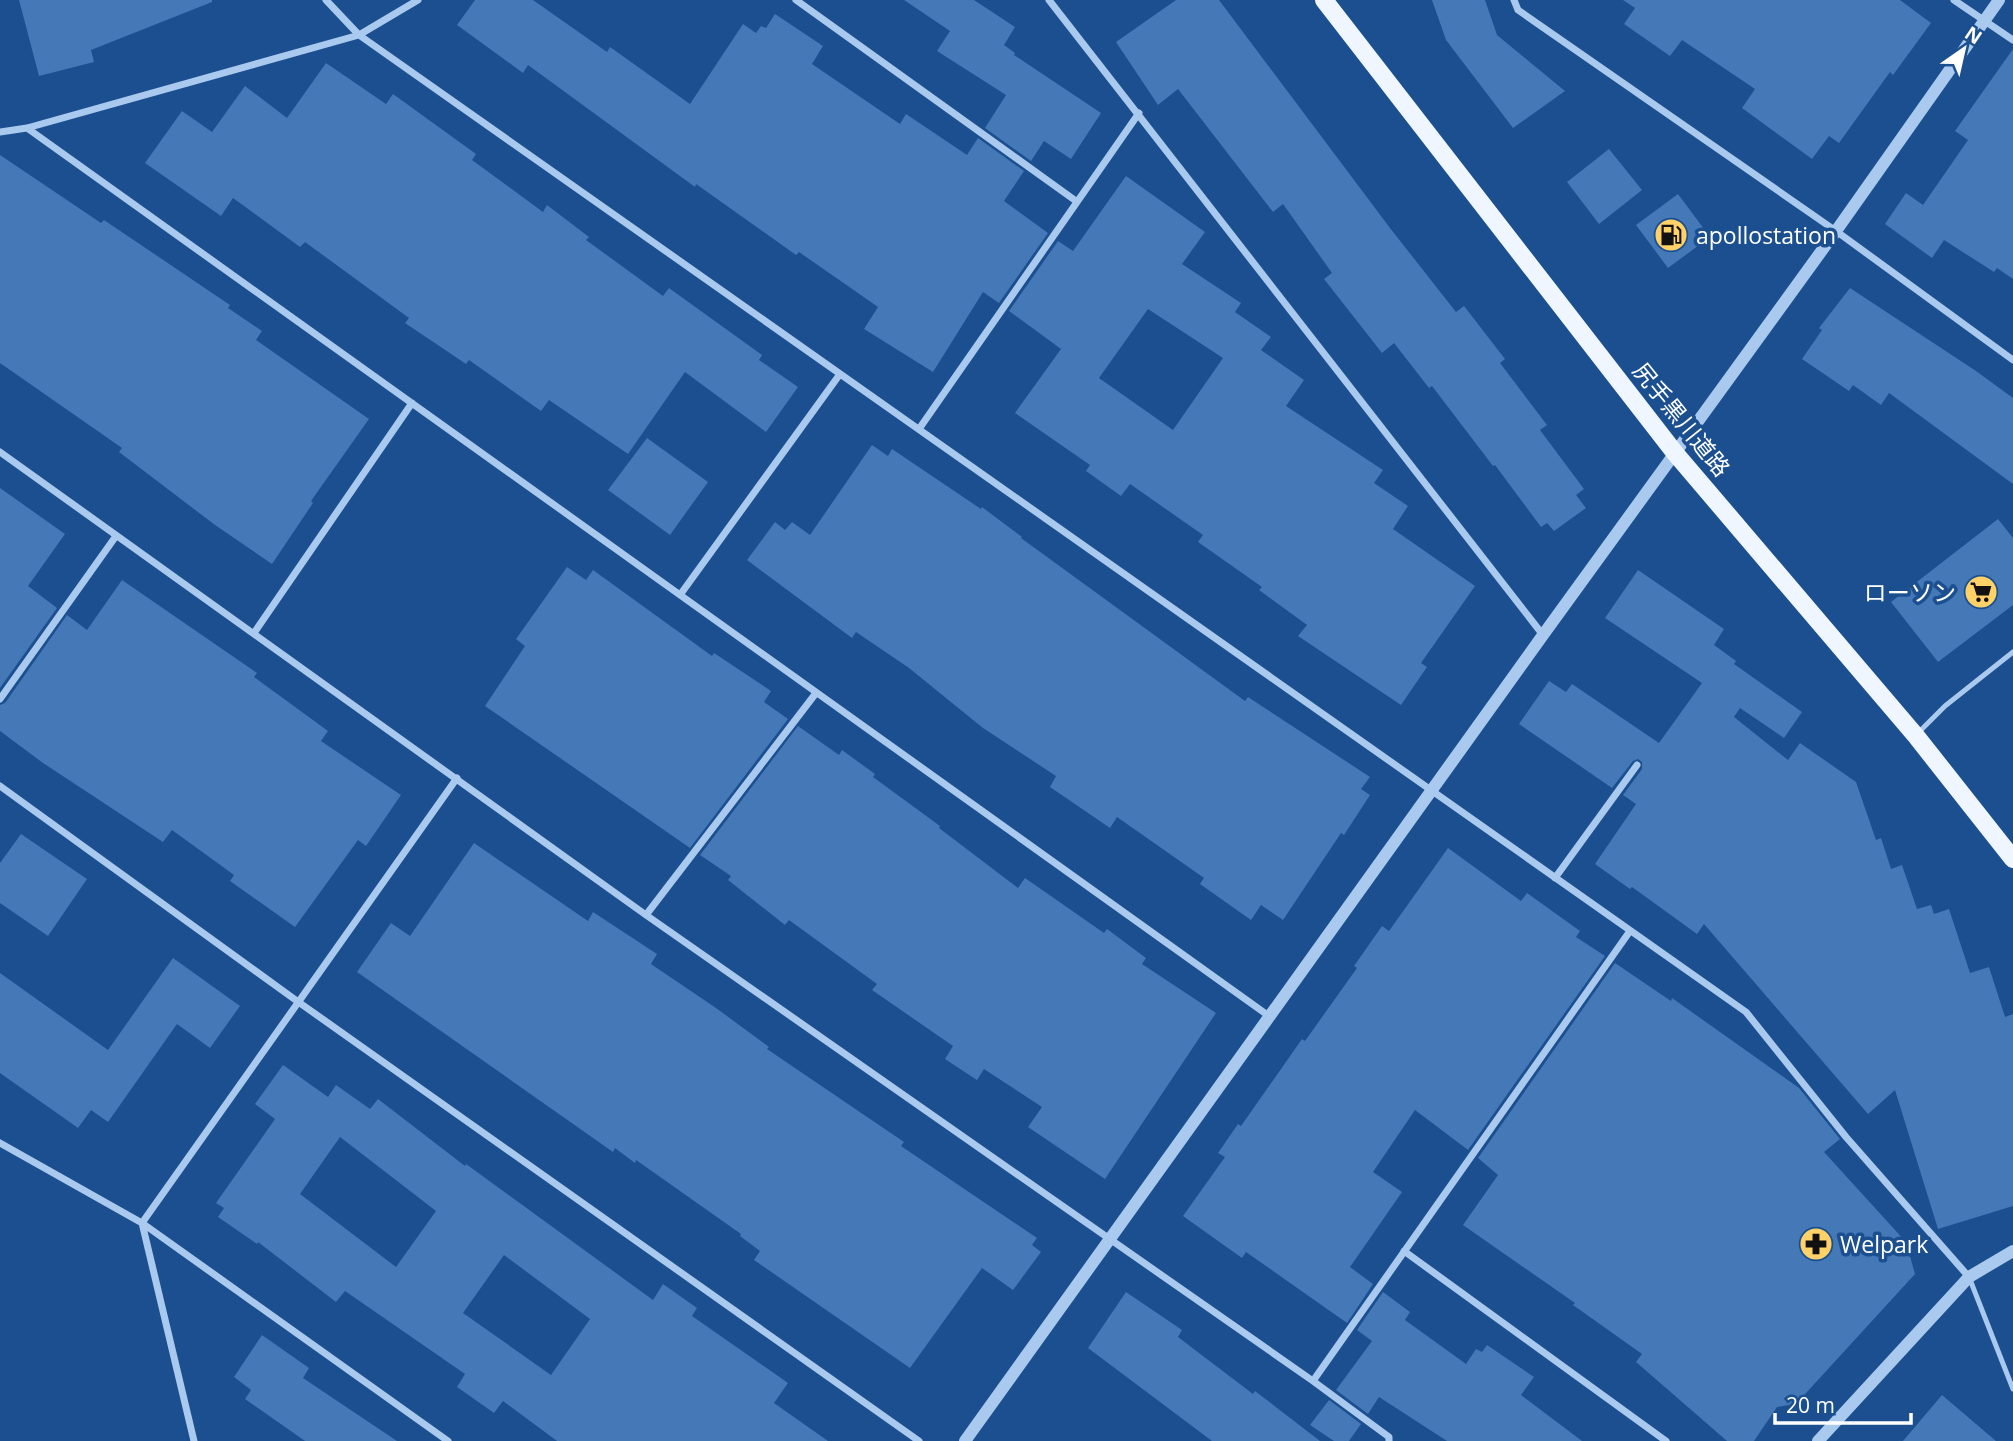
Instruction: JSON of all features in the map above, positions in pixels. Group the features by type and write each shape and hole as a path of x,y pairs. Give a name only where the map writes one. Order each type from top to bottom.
{"main road":[{"name":"尻手黒川道路","path":"1324,0 1675,453 1916,736 2013,859"}],"street":[{"path":"326,0 359,35 1746,1012 1846,1137 1969,1277"},
{"path":"0,132 27,128 359,35 418,0"},
{"path":"796,0 1076,201"},
{"path":"1049,0 1543,635"},
{"path":"1514,0 1518,10 1836,231 2013,360"},
{"path":"1954,0 2013,40"},
{"path":"965,1441 1431,790 1836,231 1999,0"},
{"path":"919,429 1139,113"},
{"path":"27,128 1269,1016"},
{"path":"680,595 841,374"},
{"path":"254,632 412,403"},
{"path":"0,452 646,915 1313,1381 1389,1437 1389,1441"},
{"path":"0,699 116,536"},
{"path":"646,915 816,693"},
{"path":"1555,878 1637,765"},
{"path":"194,1441 142,1223 457,778"},
{"path":"0,786 297,1001 919,1441"},
{"path":"1313,1381 1630,930"},
{"path":"0,1143 142,1223 447,1441"},
{"path":"1405,1251 1666,1441"},
{"path":"1818,1441 1969,1277 2013,1251"}],"lane":[{"path":"1916,736 1945,706 2013,652"},
{"path":"1969,1277 2013,1389"}],"building":[{"path":"19,0 212,2 91,50 94,62 39,76"},
{"path":"475,0 533,0 607,52 610,47 690,104 743,24 756,33 761,26 766,28 775,14 823,46 812,64 900,124 906,114 967,155 978,138 1024,171 1004,201 1048,233 999,303 983,292 933,372 864,329 878,307 799,252 796,255 696,184 695,187 528,65 523,73 457,25"},
{"path":"904,0 974,0 1015,27 1004,45 1015,53 1014,55 1101,113 1071,159 1044,141 1031,161 985,128 1006,95 937,51 950,31"},
{"path":"1176,0 1219,0 1456,312 1464,306 1505,359 1500,363 1547,425 1540,430 1584,489 1576,495 1586,508 1554,531 1547,523 1541,527 1432,386 1429,388 1394,343 1382,353 1324,279 1332,273 1283,204 1273,212 1178,89 1158,105 1116,42"},
{"path":"1432,0 1485,0 1497,35 1565,91 1513,128 1446,40"},
{"path":"1623,0 1900,0 1931,23 1893,75 1890,72 1839,143 1829,136 1812,159 1742,108 1755,89 1682,40 1670,56 1624,24 1635,8"},
{"path":"2013,49 2013,279 1997,268 1994,272 1944,240 1932,258 1885,224 1906,193 1923,205 1968,140 1955,131"},
{"path":"326,63 386,104 393,94 476,154 472,160 543,212 547,205 589,237 586,240 663,296 669,288 762,355 759,360 798,387 766,432 685,372 628,454 549,400 541,411 469,360 466,364 405,323 409,318 305,242 300,247 233,198 221,216 145,163 182,111 212,132 245,86 287,118"},
{"path":"1609,149 1642,190 1599,224 1567,182"},
{"path":"0,155 101,223 104,220 230,305 228,308 262,331 256,340 369,419 311,501 313,503 272,564 215,525 119,452 122,448 0,363"},
{"path":"1126,176 1205,232 1182,264 1241,303 1235,312 1271,337 1261,350 1304,380 1286,406 1383,470 1374,483 1408,506 1393,529 1475,586 1421,663 1427,667 1401,705 1298,636 1307,625 1259,590 1262,587 1198,542 1203,535 1130,484 1121,496 1086,471 1090,465 1015,413 1061,349 1009,311 1058,241 1073,251","holes":["1148,309 1223,358 1173,430 1099,378"]},
{"path":"1678,194 1710,237 1668,268 1636,225"},
{"path":"1850,288 2013,398 2013,484 1889,393 1881,405 1853,385 1849,391 1802,359 1822,330 1819,328"},
{"path":"647,438 708,482 670,535 608,490"},
{"path":"872,445 888,456 892,449 981,509 982,507 1245,701 1248,697 1370,777 1361,789 1370,795 1283,920 1261,905 1251,920 1200,884 1204,878 1117,817 1110,828 1050,787 1056,776 983,728 909,668 856,632 852,638 747,560 775,522 785,530 792,522 810,535"},
{"path":"0,488 65,534 28,586 57,608 0,688"},
{"path":"1998,519 2013,538 2013,605 1938,662 1891,602"},
{"path":"567,567 586,580 593,570 712,656 714,653 771,691 764,702 788,719 690,848 485,706 525,646 516,639"},
{"path":"1638,570 1724,629 1714,645 1736,661 1734,664 1802,712 1784,738 1740,708 1734,717 1788,760 1800,743 1856,782 1876,840 1881,838 1891,869 1902,865 1917,909 1931,905 1934,914 1949,909 1970,973 1989,967 2005,1017 2013,1014 2013,1206 1938,1229 1895,1090 1868,1114 1704,924 1697,934 1595,864 1636,804 1623,795 1642,769 1642,762 1638,759 1633,761 1612,788 1519,724 1549,681 1566,692 1572,684 1659,743 1702,683 1605,618"},
{"path":"122,580 257,673 254,677 328,731 321,741 401,795 366,846 358,840 295,927 230,881 234,875 172,830 163,842 43,763 0,731 0,705 5,703 67,615 87,630"},
{"path":"798,726 839,755 842,750 875,774 873,777 1018,888 1025,878 1104,933 1107,929 1146,958 1142,964 1216,1013 1105,1179 1028,1127 1042,1107 984,1069 977,1080 945,1059 953,1046 872,990 877,984 789,920 785,925 728,880 731,876 700,855"},
{"path":"21,834 87,879 48,936 0,903 0,863"},
{"path":"474,843 588,921 593,912 657,954 651,964 716,1008 769,1047 767,1049 904,1142 901,1146 1037,1238 1032,1245 1041,1252 1013,1290 982,1268 910,1368 754,1260 760,1251 740,1236 741,1234 636,1160 635,1163 615,1148 613,1152 357,972 391,923 410,936"},
{"path":"1448,848 1521,901 1527,893 1580,931 1576,937 1605,956 1468,1150 1415,1110 1373,1172 1402,1192 1350,1267 1373,1284 1347,1323 1246,1252 1242,1258 1183,1216 1225,1157 1218,1153 1238,1124 1241,1126 1302,1039 1305,1041 1357,968 1354,966 1382,926 1389,931"},
{"path":"173,958 240,1006 210,1048 177,1024 108,1122 91,1110 78,1128 0,1073 0,973 108,1050"},
{"path":"1615,963 1671,1001 1672,998 1799,1088 1840,1139 1824,1152 1906,1242 1915,1274 1796,1404 1777,1407 1754,1441 1727,1441 1636,1362 1642,1354 1573,1305 1575,1303 1463,1225 1498,1175 1478,1158"},
{"path":"283,1065 328,1097 336,1085 370,1109 378,1099 465,1166 466,1164 653,1300 663,1284 697,1308 692,1316 788,1383 774,1403 828,1441 557,1441 503,1401 494,1413 457,1387 465,1374 345,1291 336,1302 258,1242 257,1244 218,1217 224,1208 216,1203 275,1119 255,1104","holes":["340,1137 436,1211 396,1267 300,1194","504,1255 590,1319 551,1375 463,1313"]},
{"path":"1126,1292 1182,1330 1178,1337 1320,1441 1212,1441 1088,1348"},
{"path":"1383,1292 1410,1312 1405,1320 1466,1364 1476,1349 1482,1352 1487,1345 1534,1377 1521,1395 1582,1441 1447,1441 1379,1397 1368,1414 1336,1390 1372,1341 1357,1330"},
{"path":"262,1335 309,1368 303,1378 397,1441 305,1441 245,1399 251,1390 234,1377"},
{"path":"1942,1395 1996,1441 1903,1441"},
{"path":"1329,1400 1361,1424 1349,1441 1334,1441 1310,1425"}],"place":[{"name":"apollostation","path":"1671,235"},
{"name":"ローソン","path":"1981,592"},
{"name":"Welpark","path":"1816,1244"}]}
